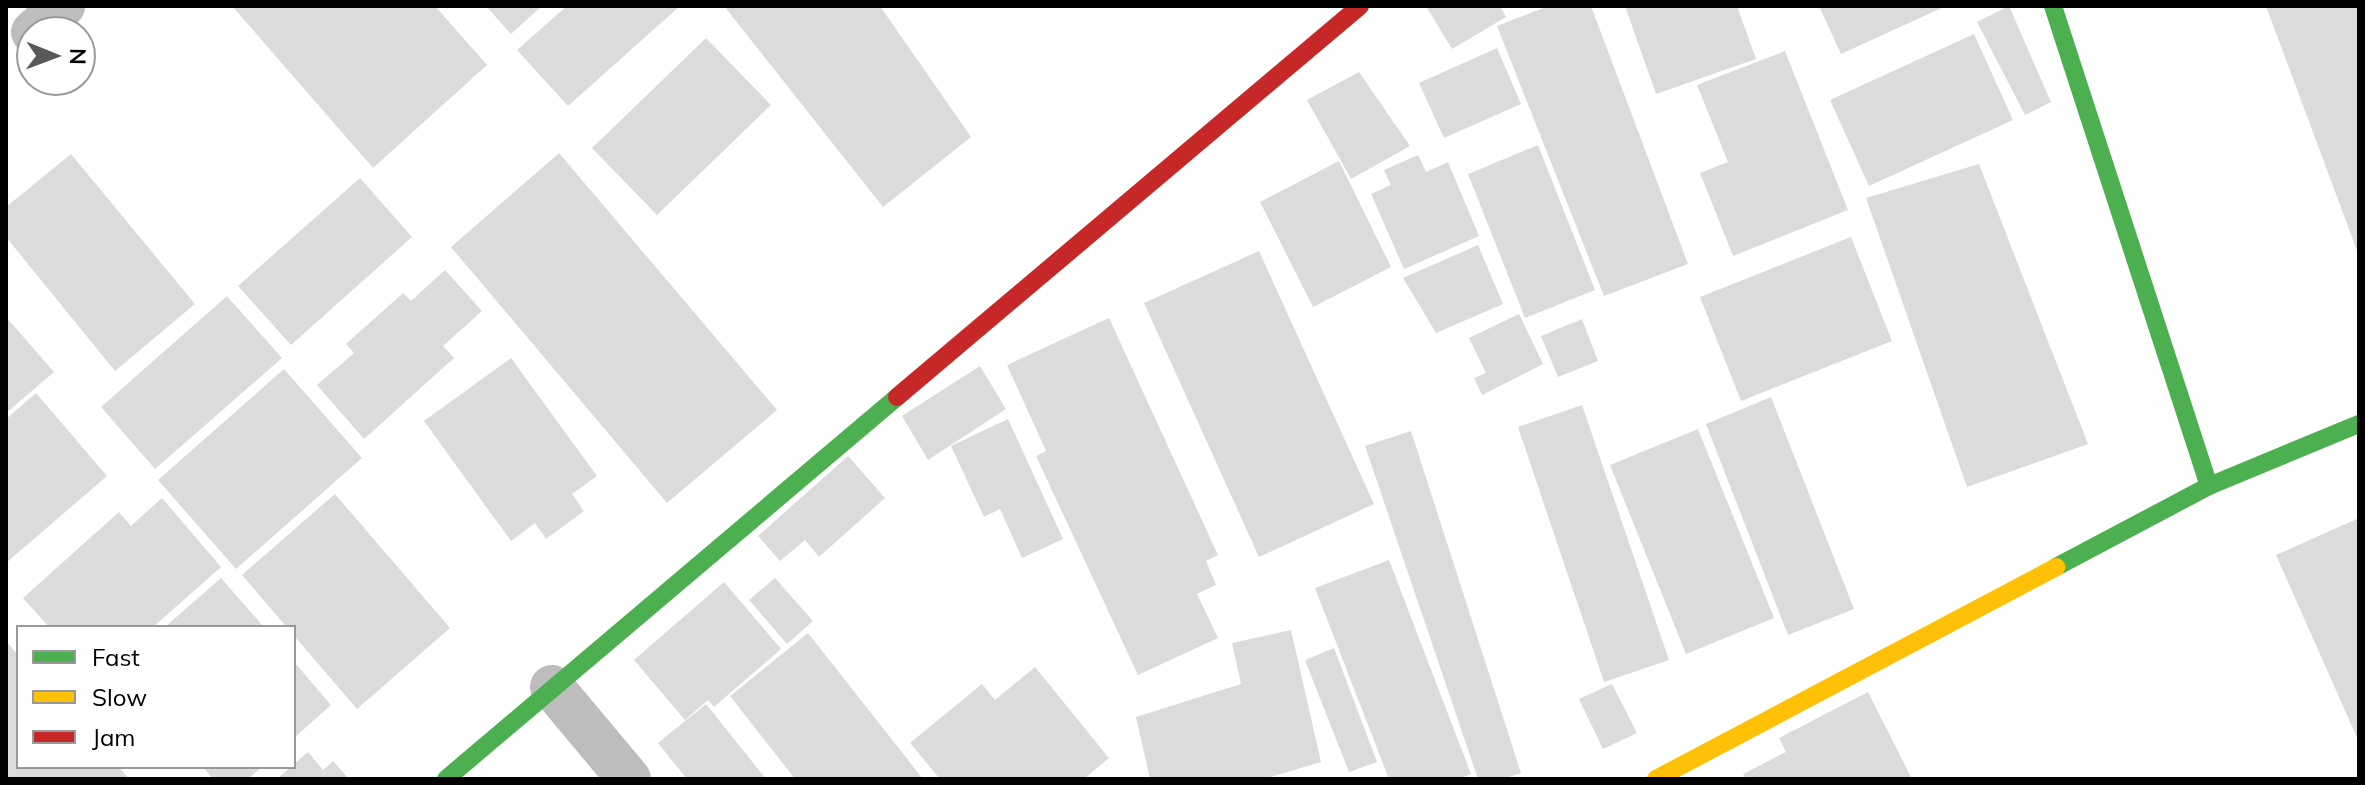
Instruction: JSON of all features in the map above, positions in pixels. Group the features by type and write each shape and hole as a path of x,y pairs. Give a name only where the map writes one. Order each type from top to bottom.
{"street":[{"path":"446,779 1360,6"},
{"path":"2053,6 2209,486"},
{"path":"1656,779 2209,486 2359,424"},
{"path":"552,687 629,779"}],"building":[{"path":"232,6 435,6 487,65 373,168"},
{"path":"486,6 542,6 511,34"},
{"path":"567,6 680,6 568,106 517,50"},
{"path":"724,6 880,6 971,137 883,207"},
{"path":"1426,6 1500,6 1506,17 1452,49"},
{"path":"1549,6 1591,6 1688,264 1604,296 1497,26"},
{"path":"1625,6 1737,6 1756,59 1656,94"},
{"path":"1819,6 1946,6 1841,54"},
{"path":"2009,6 2051,102 2025,115 1977,22"},
{"path":"2266,6 2359,6 2359,256"},
{"path":"1974,34 2013,120 1869,186 1830,100"},
{"path":"706,38 771,105 657,215 592,148"},
{"path":"1497,48 1521,104 1444,138 1419,83"},
{"path":"1785,51 1848,210 1733,256 1700,173 1728,162 1697,85"},
{"path":"1359,72 1410,146 1351,179 1307,100"},
{"path":"1538,145 1595,290 1525,318 1468,174"},
{"path":"559,153 777,410 667,503 451,247"},
{"path":"71,154 195,304 115,371 6,237 6,207"},
{"path":"1418,155 1426,172 1448,162 1479,236 1404,269 1371,194 1391,185 1384,170"},
{"path":"1339,161 1391,267 1313,307 1260,202"},
{"path":"1979,164 2088,444 1967,487 1866,198"},
{"path":"360,178 412,237 291,345 238,286"},
{"path":"1851,237 1892,341 1741,401 1700,297"},
{"path":"1478,245 1503,304 1436,333 1403,278"},
{"path":"1259,251 1374,504 1259,557 1144,303"},
{"path":"445,270 482,311 443,346 454,358 364,439 317,385 354,353 346,344 403,293 411,301"},
{"path":"227,296 282,358 155,469 101,407"},
{"path":"1519,314 1543,364 1482,395 1474,378 1486,373 1469,338"},
{"path":"6,317 54,372 6,413"},
{"path":"1109,318 1218,555 1206,561 1216,585 1197,594 1218,638 1138,675 1036,456 1046,451 1007,365"},
{"path":"1582,319 1598,361 1558,377 1541,336"},
{"path":"511,358 597,476 572,494 584,511 546,539 535,523 511,541 424,421"},
{"path":"980,366 1006,409 928,460 902,416"},
{"path":"284,369 362,458 236,569 158,480"},
{"path":"36,393 107,476 6,563 6,419"},
{"path":"1771,397 1854,609 1788,635 1706,424"},
{"path":"1582,405 1669,660 1604,682 1518,427"},
{"path":"1008,419 1063,539 1022,558 1000,509 984,517 951,446"},
{"path":"1698,429 1774,618 1686,654 1610,465"},
{"path":"1411,431 1521,773 1503,779 1478,779 1365,446"},
{"path":"848,456 885,498 819,557 805,540 780,561 758,536"},
{"path":"335,494 450,628 357,709 296,638 296,625 285,625 242,575"},
{"path":"162,498 221,567 155,625 47,625 23,598 119,512 131,526"},
{"path":"2359,518 2359,742 2276,555"},
{"path":"1389,560 1471,774 1459,779 1389,779 1315,588"},
{"path":"221,578 262,625 167,625"},
{"path":"775,578 813,621 787,644 749,600"},
{"path":"724,582 781,649 714,707 708,700 685,720 634,660"},
{"path":"1291,630 1321,762 1264,779 1150,779 1136,717 1241,684 1232,643"},
{"path":"808,633 923,779 795,779 730,696"},
{"path":"6,641 16,653 16,769 121,769 129,779 6,779"},
{"path":"1334,648 1377,762 1349,772 1305,660"},
{"path":"296,664 331,705 296,736"},
{"path":"1035,667 1109,758 1084,779 940,779 910,743 982,684 995,700"},
{"path":"1612,684 1637,733 1603,749 1579,699"},
{"path":"1868,692 1912,779 1746,779 1743,774 1786,752 1779,738"},
{"path":"706,704 766,779 687,779 658,743"},
{"path":"308,752 323,770 333,761 349,779 277,779 288,769 296,769 296,762"},
{"path":"205,769 260,769 248,779 213,779"}],"traffic: fast":[{"path":"2053,6 2209,486"},
{"path":"446,779 897,397"},
{"path":"2056,567 2209,486 2359,424"}],"traffic: slow":[{"path":"1656,779 2056,567"}],"traffic: jam":[{"path":"897,397 1360,6"}]}
